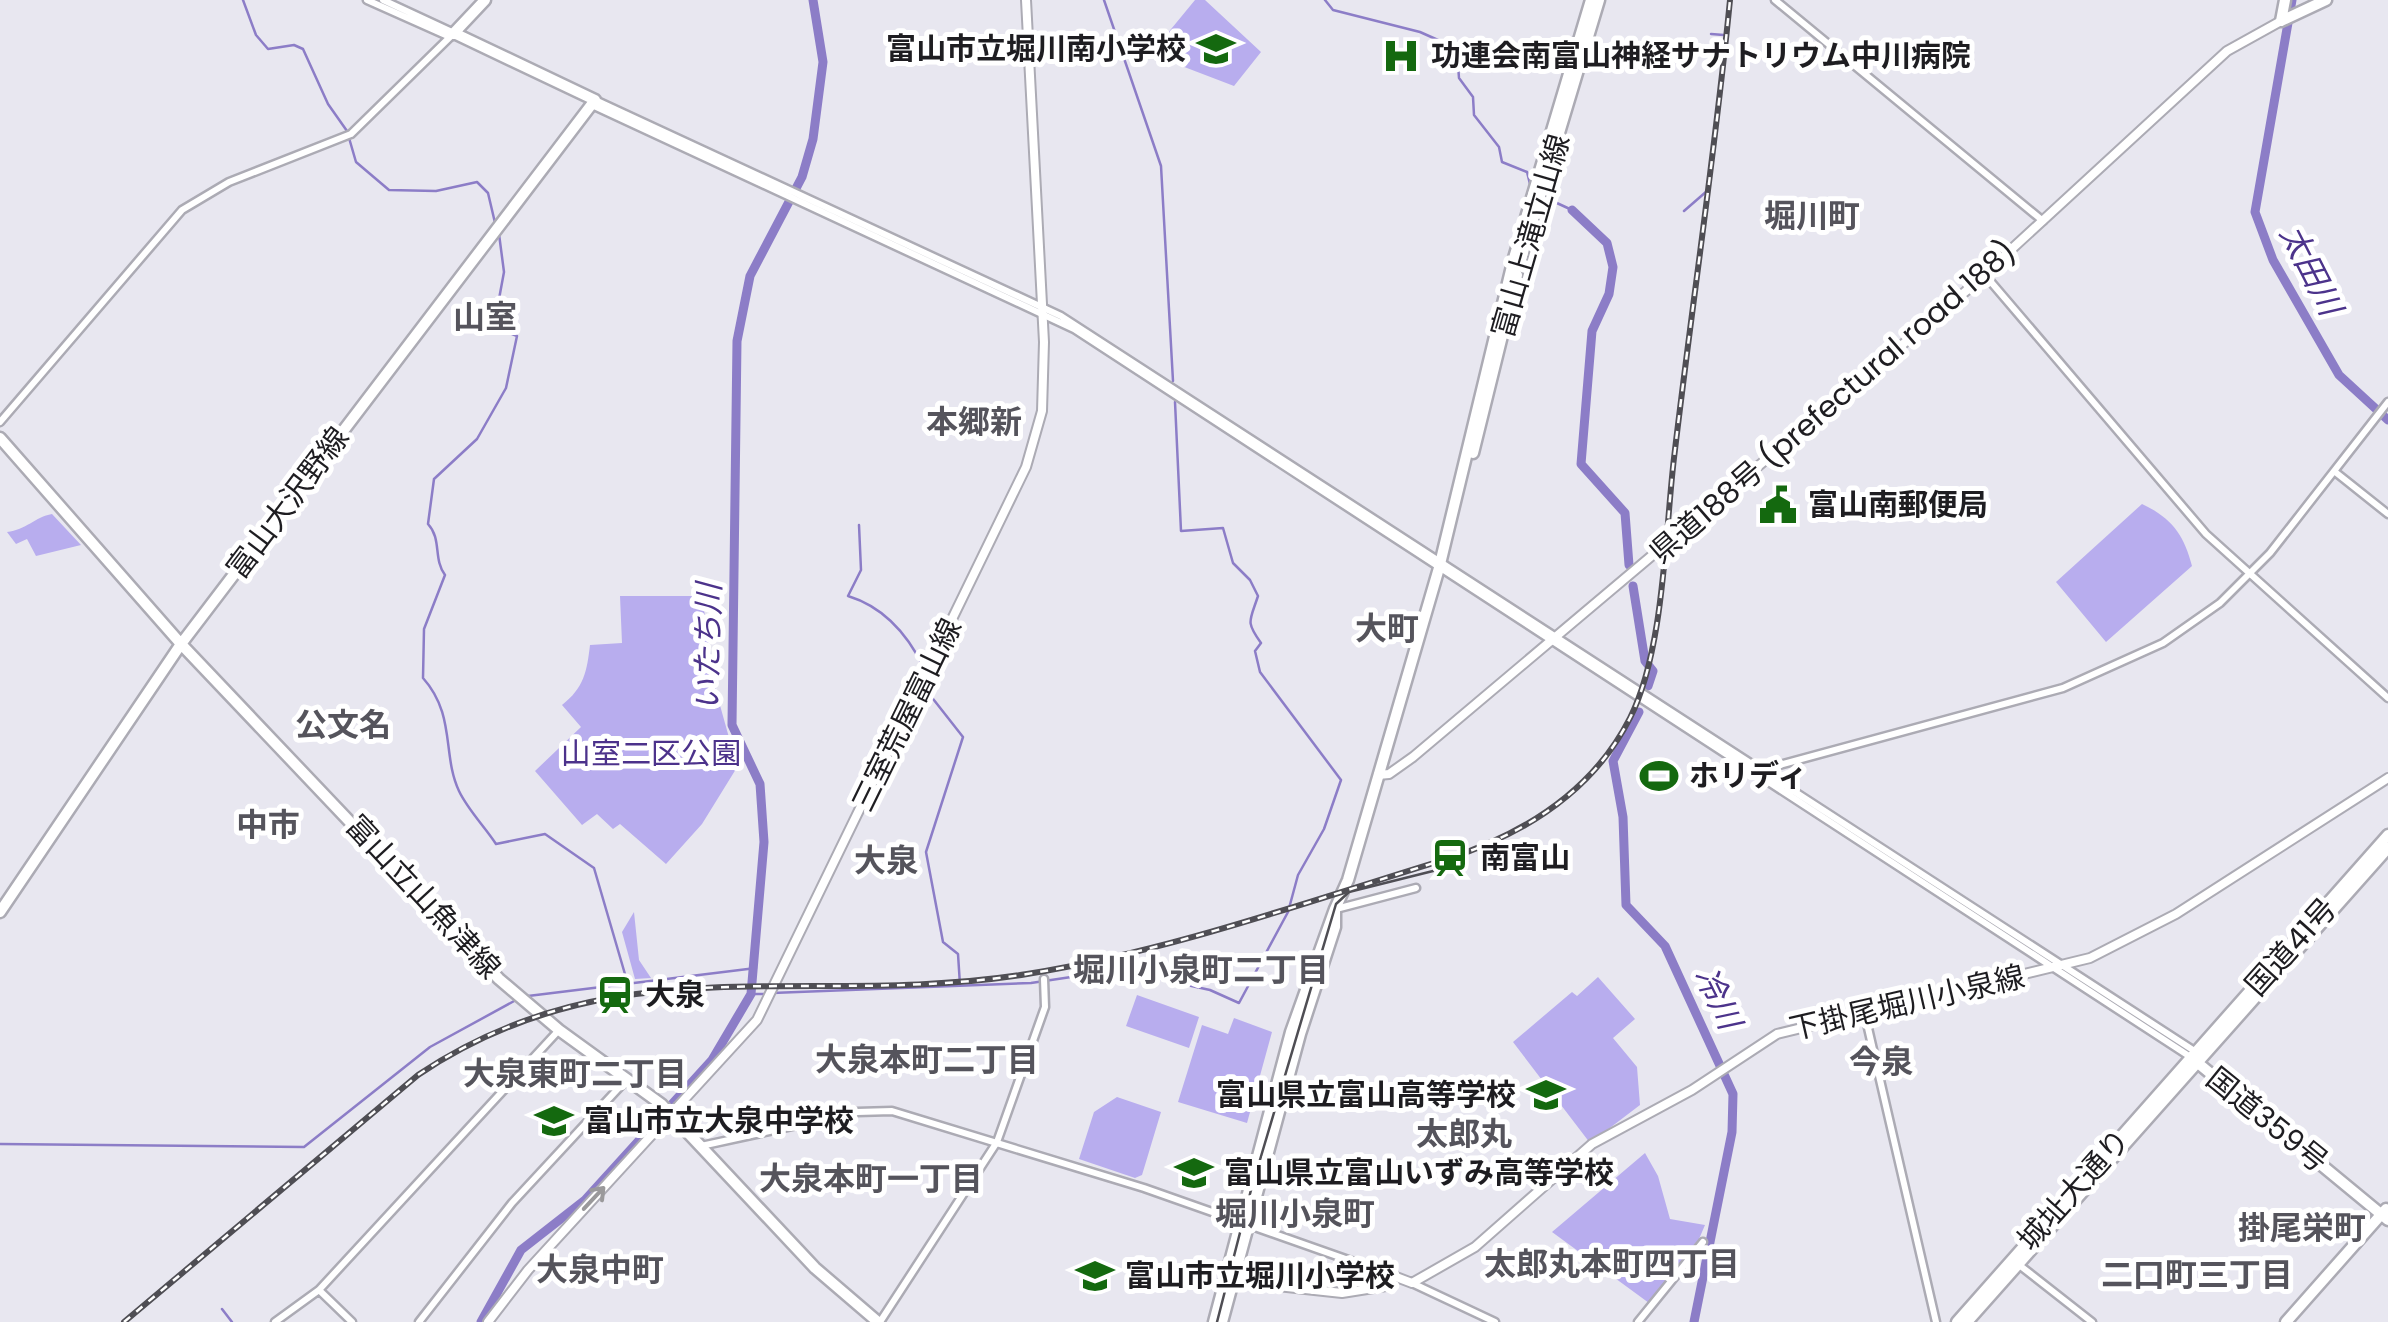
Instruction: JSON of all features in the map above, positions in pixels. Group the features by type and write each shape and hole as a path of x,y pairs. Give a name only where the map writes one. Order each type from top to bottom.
{"main road":[{"path":"486,0 452,35 593,102"},
{"name":"三室荒屋富山線","path":"488,1322 528,1270 667,1111 711,1074 757,1020 1026,466 1042,412 1042,308 1026,0"},
{"name":"富山上滝立山線","path":"1335,910 1440,565 1514,258 1591,0"},
{"name":"富山上滝立山線","path":"1464,472 1472,456 1520,265 1599,0"},
{"path":"2281,21 2285,0"},
{"path":"2281,21 2326,0"},
{"name":"県道188号 (prefectural road 188)","path":"1378,776 1396,770 1985,274 2227,51 2281,21"},
{"name":"富山大沢野線","path":"0,912 181,644 593,102"},
{"name":"富山立山魚津線","path":"0,438 181,644 499,979 559,1030 667,1111 814,1268 879,1322"},
{"name":"下掛尾堀川小泉線","path":"1412,1284 1423,1273 1475,1247 1592,1144 1715,1075 1777,1034 2090,958 2176,914 2388,778"},
{"name":"国道41号","path":"2198,1058 2388,834"},
{"name":"国道41号","path":"2198,1058 2388,848"},
{"path":"1214,1322 1228,1282 1296,1016 1335,910"},
{"name":"国道359号","path":"2198,1058 2386,1213"},
{"name":"城址大通り","path":"1956,1322 2198,1058"},
{"path":"2286,1322 2386,1213"},
{"name":"城址大通り","path":"1967,1322 2014,1262"},
{"path":"1228,1282 1342,1293 1386,1286 1391,1276 1412,1284"},
{"path":"1222,1322 1228,1282"}],"street":[{"path":"367,0 452,35"},
{"path":"383,0 452,35"},
{"path":"1775,0 2043,221"},
{"path":"0,422 182,210 229,182 351,134 452,35"},
{"path":"593,102 1042,308 2198,1058"},
{"path":"1985,274 2206,534 2388,698"},
{"path":"1762,770 2058,690 2107,672 2193,623 2250,574 2388,402"},
{"path":"2334,471 2388,514"},
{"path":"1553,638 1762,770 2056,967"},
{"path":"1335,910 1416,888"},
{"path":"879,1322 997,1142 1045,1007 1044,979"},
{"path":"1865,1014 1936,1322"},
{"path":"275,1322 319,1290 559,1030"},
{"path":"418,1322 512,1203 628,1080"},
{"path":"701,1146 857,1112 892,1111 1244,1222 1391,1276"},
{"path":"1638,1322 1704,1242"},
{"path":"2014,1262 2092,1322"},
{"path":"1412,1284 1495,1322"},
{"path":"319,1290 352,1322"}],"green space":[{"name":"富山市立堀川南小学校","path":"1195,0 1205,0 1261,52 1234,86 1166,60 1167,34"},
{"path":"2142,504 2175,529 2192,566 2106,642 2056,582"},
{"path":"52,514 81,545 36,556 27,539 16,544 7,532 20,529"},
{"name":"山室二区公園","path":"620,596 702,596 716,691 735,759 736,769 702,824 666,864 620,824 613,829 597,814 582,825 535,771 581,727 562,705 583,678 590,645 622,643"},
{"path":"634,912 639,960 651,978 635,979 622,932"},
{"path":"1598,977 1635,1019 1613,1038 1637,1067 1640,1105 1590,1143 1513,1042 1572,992 1577,996"},
{"path":"1137,995 1199,1017 1189,1048 1126,1026"},
{"path":"1234,1018 1272,1032 1247,1123 1178,1102 1202,1025 1228,1034"},
{"path":"1117,1097 1161,1112 1142,1175 1135,1178 1079,1159 1094,1112"},
{"path":"1645,1153 1658,1176 1670,1219 1705,1225 1699,1239 1649,1303 1552,1232"}],"waterway":[{"path":"243,0 256,35 268,49 294,45 303,49 328,104 347,131 356,162 389,190 436,191 477,182 488,193 496,227"},
{"name":"いたち川","path":"481,1322 521,1250 585,1200 712,1060 751,994 764,842 760,784 732,725 737,341 750,276 802,177 813,139 823,62 813,0"},
{"path":"1104,0 1161,166 1173,381"},
{"path":"1325,0 1333,10 1420,32 1438,40 1446,53 1457,52 1459,78 1473,97 1474,115 1499,147 1502,162 1527,172 1531,188"},
{"name":"太田川","path":"2292,0 2255,212 2273,260 2339,375 2388,420"},
{"path":"1711,34 1724,35"},
{"path":"1684,211 1707,191"},
{"path":"1546,198 1572,210"},
{"name":"冷川","path":"1572,210 1607,243 1613,267 1609,294 1592,331 1581,464 1625,513 1629,565"},
{"path":"499,234 504,272 499,299 507,332 517,336 506,388 477,439 434,479 428,524 445,575 424,629 423,678 440,706 459,791 496,844 545,834 594,868 627,981"},
{"path":"772,993 1031,983 1118,970 1210,990 1239,1003 1288,912 1298,875 1324,829 1341,780 1260,672 1255,651 1261,643 1250,621 1258,596 1250,580 1233,563 1223,528 1181,531 1175,402"},
{"path":"859,525 861,570 848,596 873,607 894,624 924,668"},
{"name":"冷川","path":"1633,586 1645,661 1653,671 1648,686"},
{"path":"927,681 930,695 963,737 926,852 943,942 958,954 960,985"},
{"name":"冷川","path":"1639,712 1613,761 1623,817 1626,905 1665,946 1733,1094 1732,1132 1694,1322"},
{"path":"528,996 756,968"},
{"path":"751,994 764,994"},
{"path":"0,1144 304,1147 430,1047 516,1000"},
{"path":"222,1309 232,1322"}],"tram line":[{"path":"1217,1322 1251,1190 1336,904 1349,892 1433,871"}],"railway":[{"path":"124,1322 418,1075 492,1034 566,1008 641,993 715,987 946,983 1027,974 1134,952 1241,923 1478,848 1531,822 1577,788 1615,744 1630,718 1650,660 1730,0"}],"place":[{"name":"富山市立堀川南小学校","path":"1216,49"},
{"name":"功連会南富山神経サナトリウム中川病院","path":"1401,56"},
{"name":"富山南郵便局","path":"1778,505"},
{"name":"ホリディ","path":"1659,776"},
{"name":"南富山","path":"1450,858"},
{"name":"大泉","path":"615,995"},
{"name":"富山県立富山高等学校","path":"1546,1095"},
{"name":"富山市立大泉中学校","path":"554,1121"},
{"name":"富山県立富山いずみ高等学校","path":"1194,1173"},
{"name":"富山市立堀川小学校","path":"1095,1276"}],"district":[{"name":"堀川町","path":"1812,216"},
{"name":"山室","path":"485,317"},
{"name":"本郷新","path":"974,422"},
{"name":"大町","path":"1387,629"},
{"name":"公文名","path":"343,725"},
{"name":"中市","path":"268,825"},
{"name":"大泉","path":"886,861"},
{"name":"堀川小泉町二丁目","path":"1201,970"},
{"name":"大泉本町二丁目","path":"927,1060"},
{"name":"今泉","path":"1881,1062"},
{"name":"大泉東町二丁目","path":"575,1074"},
{"name":"太郎丸","path":"1464,1134"},
{"name":"大泉本町一丁目","path":"871,1179"},
{"name":"堀川小泉町","path":"1295,1214"},
{"name":"掛尾栄町","path":"2302,1228"},
{"name":"太郎丸本町四丁目","path":"1612,1264"},
{"name":"大泉中町","path":"600,1270"},
{"name":"二口町三丁目","path":"2197,1275"}]}
